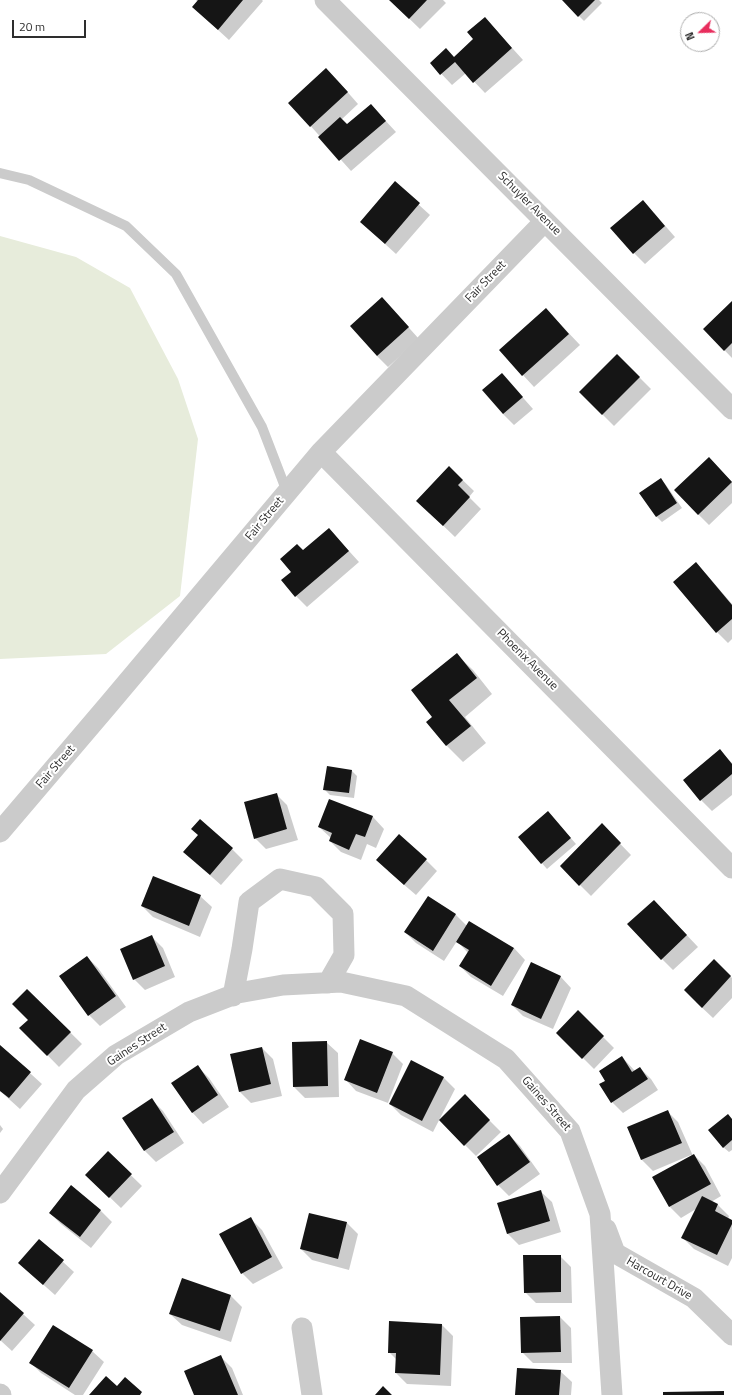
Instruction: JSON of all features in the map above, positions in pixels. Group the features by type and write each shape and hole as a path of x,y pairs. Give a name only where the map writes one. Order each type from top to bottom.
{"street":[{"name":"Schuyler Avenue","path":"325,0 732,409"},
{"name":"Fair Street","path":"0,832 321,452 545,221"},
{"name":"Phoenix Avenue","path":"321,452 732,868"},
{"path":"233,996 249,902 280,879 316,887 343,914 344,955 328,983"},
{"name":"Gaines Street","path":"0,1193 76,1090 116,1055 189,1012 238,993 283,984 341,982 406,996 506,1059 570,1131 600,1214 612,1395"},
{"name":"Harcourt Drive","path":"600,1214 615,1253 694,1298 732,1335"},
{"path":"302,1328 312,1395"}],"lane":[{"path":"0,173 30,180 126,226 176,274 262,427 287,493"}],"green space":[{"path":"0,236 76,257 130,288 178,379 198,439 180,596 106,654 0,659"}],"building":[{"path":"198,0 243,0 218,30 192,7"},
{"path":"389,0 427,0 409,19"},
{"path":"562,0 595,0 578,17"},
{"path":"485,17 512,48 473,83 455,62 440,75 430,63 446,48 454,57 473,39 467,32"},
{"path":"326,68 348,92 310,127 288,103"},
{"path":"371,104 386,121 339,161 318,137 340,117 347,124"},
{"path":"395,181 420,203 385,244 360,222"},
{"path":"643,200 665,226 633,254 610,228"},
{"path":"382,297 409,327 377,356 350,326"},
{"path":"732,301 732,343 724,351 703,329"},
{"path":"546,308 569,334 522,376 499,350"},
{"path":"617,354 640,377 602,415 579,392"},
{"path":"502,373 523,397 503,414 482,390"},
{"path":"709,457 732,482 698,515 674,490"},
{"path":"449,466 463,480 458,485 470,497 443,526 416,501"},
{"path":"661,478 677,503 656,517 639,493"},
{"path":"329,528 349,551 295,597 281,580 291,572 280,559 297,544 303,550"},
{"path":"696,562 732,605 732,619 716,633 673,582"},
{"path":"457,653 477,678 449,700 471,726 446,746 426,722 432,717 411,690"},
{"path":"720,749 732,764 732,774 700,801 683,780"},
{"path":"327,766 352,770 349,793 323,790"},
{"path":"277,793 287,829 254,839 244,802"},
{"path":"329,799 373,816 365,837 356,834 349,850 329,841 332,833 318,827"},
{"path":"548,811 571,838 541,864 518,837"},
{"path":"200,819 233,848 210,875 183,852 198,835 191,829"},
{"path":"602,823 621,843 579,886 560,866"},
{"path":"399,834 427,859 404,885 376,860"},
{"path":"153,876 201,895 189,926 141,906"},
{"path":"428,896 456,914 433,951 404,932"},
{"path":"654,900 687,935 661,960 627,924"},
{"path":"469,921 514,948 491,986 459,966 469,950 456,942"},
{"path":"152,935 165,966 133,980 120,949"},
{"path":"87,956 116,996 88,1016 59,976"},
{"path":"714,959 731,976 702,1008 684,990"},
{"path":"531,962 561,976 541,1019 511,1005"},
{"path":"27,989 71,1032 47,1056 19,1028 28,1020 12,1004"},
{"path":"578,1010 604,1036 582,1059 556,1033"},
{"path":"360,1039 393,1052 377,1093 344,1080"},
{"path":"327,1041 328,1086 293,1087 292,1042"},
{"path":"0,1045 31,1072 9,1098 0,1091"},
{"path":"262,1047 271,1084 239,1092 230,1054"},
{"path":"622,1056 632,1072 640,1067 648,1079 611,1103 599,1084 605,1081 599,1071"},
{"path":"411,1060 444,1077 422,1121 389,1104"},
{"path":"198,1065 218,1095 192,1113 171,1083"},
{"path":"465,1094 490,1120 464,1146 439,1120"},
{"path":"152,1098 174,1132 144,1151 122,1118"},
{"path":"668,1110 682,1143 641,1160 627,1127"},
{"path":"728,1114 732,1119 732,1140 723,1148 708,1130"},
{"path":"509,1134 530,1162 497,1186 477,1157"},
{"path":"108,1151 132,1174 109,1198 85,1175"},
{"path":"694,1154 711,1184 669,1207 652,1177"},
{"path":"71,1185 101,1210 80,1237 49,1213"},
{"path":"541,1190 550,1221 507,1234 497,1203"},
{"path":"702,1196 718,1204 715,1211 732,1220 732,1224 717,1255 681,1238"},
{"path":"309,1213 347,1222 338,1259 300,1249"},
{"path":"251,1217 272,1257 241,1274 219,1234"},
{"path":"39,1239 64,1260 43,1285 18,1263"},
{"path":"523,1255 561,1255 561,1292 524,1293"},
{"path":"182,1278 231,1295 220,1331 169,1314"},
{"path":"0,1292 24,1313 0,1341"},
{"path":"560,1316 561,1352 521,1353 520,1317"},
{"path":"389,1321 442,1324 440,1375 395,1373 396,1353 388,1353"},
{"path":"53,1325 93,1350 69,1388 29,1363"},
{"path":"221,1355 238,1395 194,1395 184,1371"},
{"path":"517,1368 561,1370 559,1395 515,1395"},
{"path":"106,1376 117,1386 125,1377 142,1392 140,1395 89,1395"},
{"path":"383,1386 392,1395 375,1395"},
{"path":"724,1391 724,1395 663,1395 663,1392"}]}
